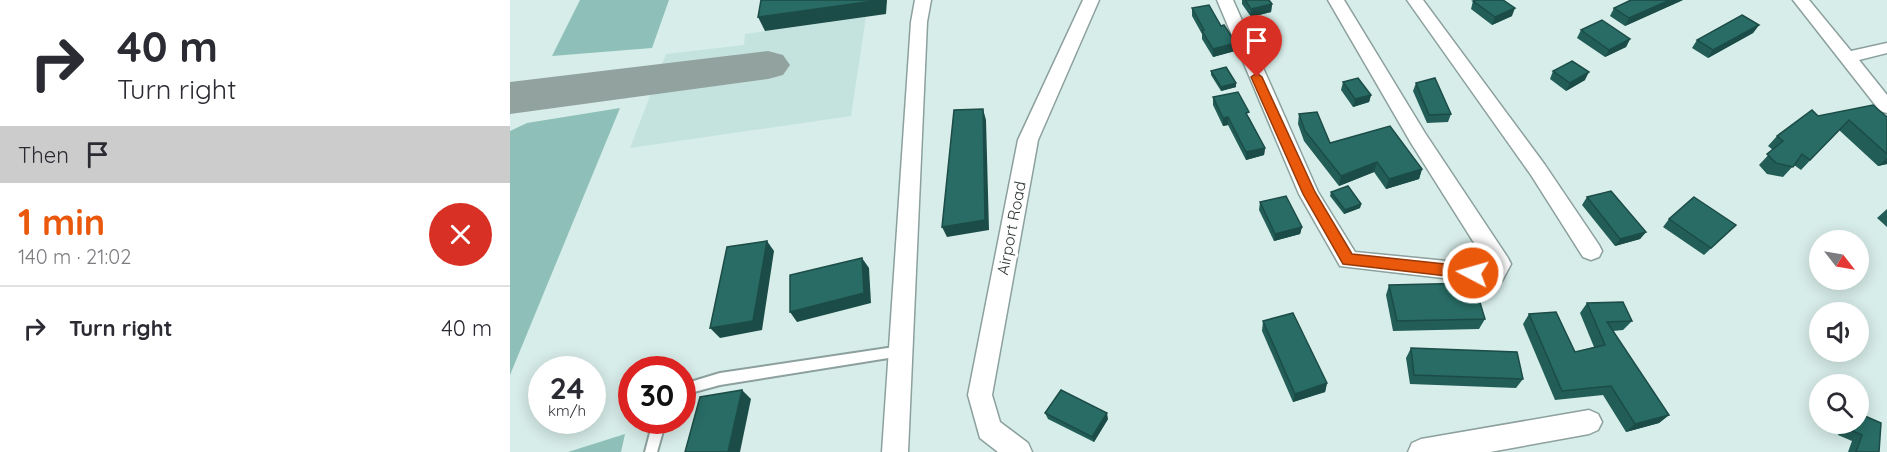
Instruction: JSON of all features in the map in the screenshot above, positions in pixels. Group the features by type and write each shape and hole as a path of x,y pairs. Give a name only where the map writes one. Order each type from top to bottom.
{"street":[{"path":"895,452 919,22 923,0"},
{"name":"Airport Road","path":"1019,452 989,429 980,395 1028,140 1091,0"},
{"path":"1225,0 1309,194 1348,260 1494,275 1500,264 1418,138 1336,0"},
{"path":"1415,0 1538,170 1591,252"},
{"path":"1801,0 1887,107"},
{"path":"1848,57 1887,48"},
{"path":"1421,452 1589,423"}],"lane":[{"path":"696,386 901,351"},
{"path":"651,452 656,434"}],"shaded area":[{"path":"580,0 669,0 652,48 552,56"},
{"path":"866,17 851,116 630,148 666,54 744,45 745,34"},
{"path":"620,108 510,375 510,131 527,123"},
{"path":"625,434 621,452 568,452"}],"building":[{"path":"761,0 881,0 758,17"},
{"path":"1245,0 1269,0 1272,4 1251,9"},
{"path":"1503,0 1515,8 1495,17 1473,1"},
{"path":"1631,0 1670,0 1629,18 1614,8"},
{"path":"1209,5 1221,26 1224,25 1236,43 1213,49 1192,8"},
{"path":"1742,15 1759,25 1713,50 1697,40"},
{"path":"1602,20 1630,39 1609,50 1581,30"},
{"path":"1572,61 1589,72 1570,83 1553,71"},
{"path":"1226,67 1236,83 1221,87 1211,71"},
{"path":"1358,78 1371,95 1355,99 1343,82"},
{"path":"1435,78 1451,114 1429,115 1416,83"},
{"path":"1238,92 1249,112 1246,113 1265,148 1246,152 1228,117 1223,118 1213,97"},
{"path":"1873,105 1887,117 1887,154 1849,120 1810,160 1802,154 1793,167 1776,163 1767,154 1783,141 1777,136 1812,110 1818,116"},
{"path":"983,109 985,220 942,227 954,110"},
{"path":"1317,112 1330,143 1390,126 1422,169 1389,179 1377,162 1341,176 1305,131 1299,114"},
{"path":"1348,186 1361,204 1345,210 1331,192"},
{"path":"1611,191 1646,232 1620,239 1587,197"},
{"path":"1286,196 1302,227 1275,234 1260,202"},
{"path":"1694,197 1736,225 1711,248 1669,219"},
{"path":"767,241 753,321 710,328 727,247"},
{"path":"862,258 864,293 790,312 790,275"},
{"path":"1474,283 1485,319 1397,321 1389,285"},
{"path":"1623,302 1632,321 1607,322 1669,415 1635,424 1611,386 1562,391 1529,314 1556,312 1575,352 1605,345 1587,303"},
{"path":"1293,313 1327,383 1295,394 1263,321"},
{"path":"1411,348 1517,352 1523,379 1414,375"},
{"path":"742,390 728,452 685,452 690,434 696,434 696,412 700,397"},
{"path":"1061,390 1107,413 1092,437 1045,413"},
{"path":"1869,418 1881,423 1879,452 1856,452 1862,435 1860,434 1869,434"}],"taxiway":[{"path":"510,98 768,65"}],"route":[{"path":"1257,77 1309,194 1348,260 1473,273"}]}
